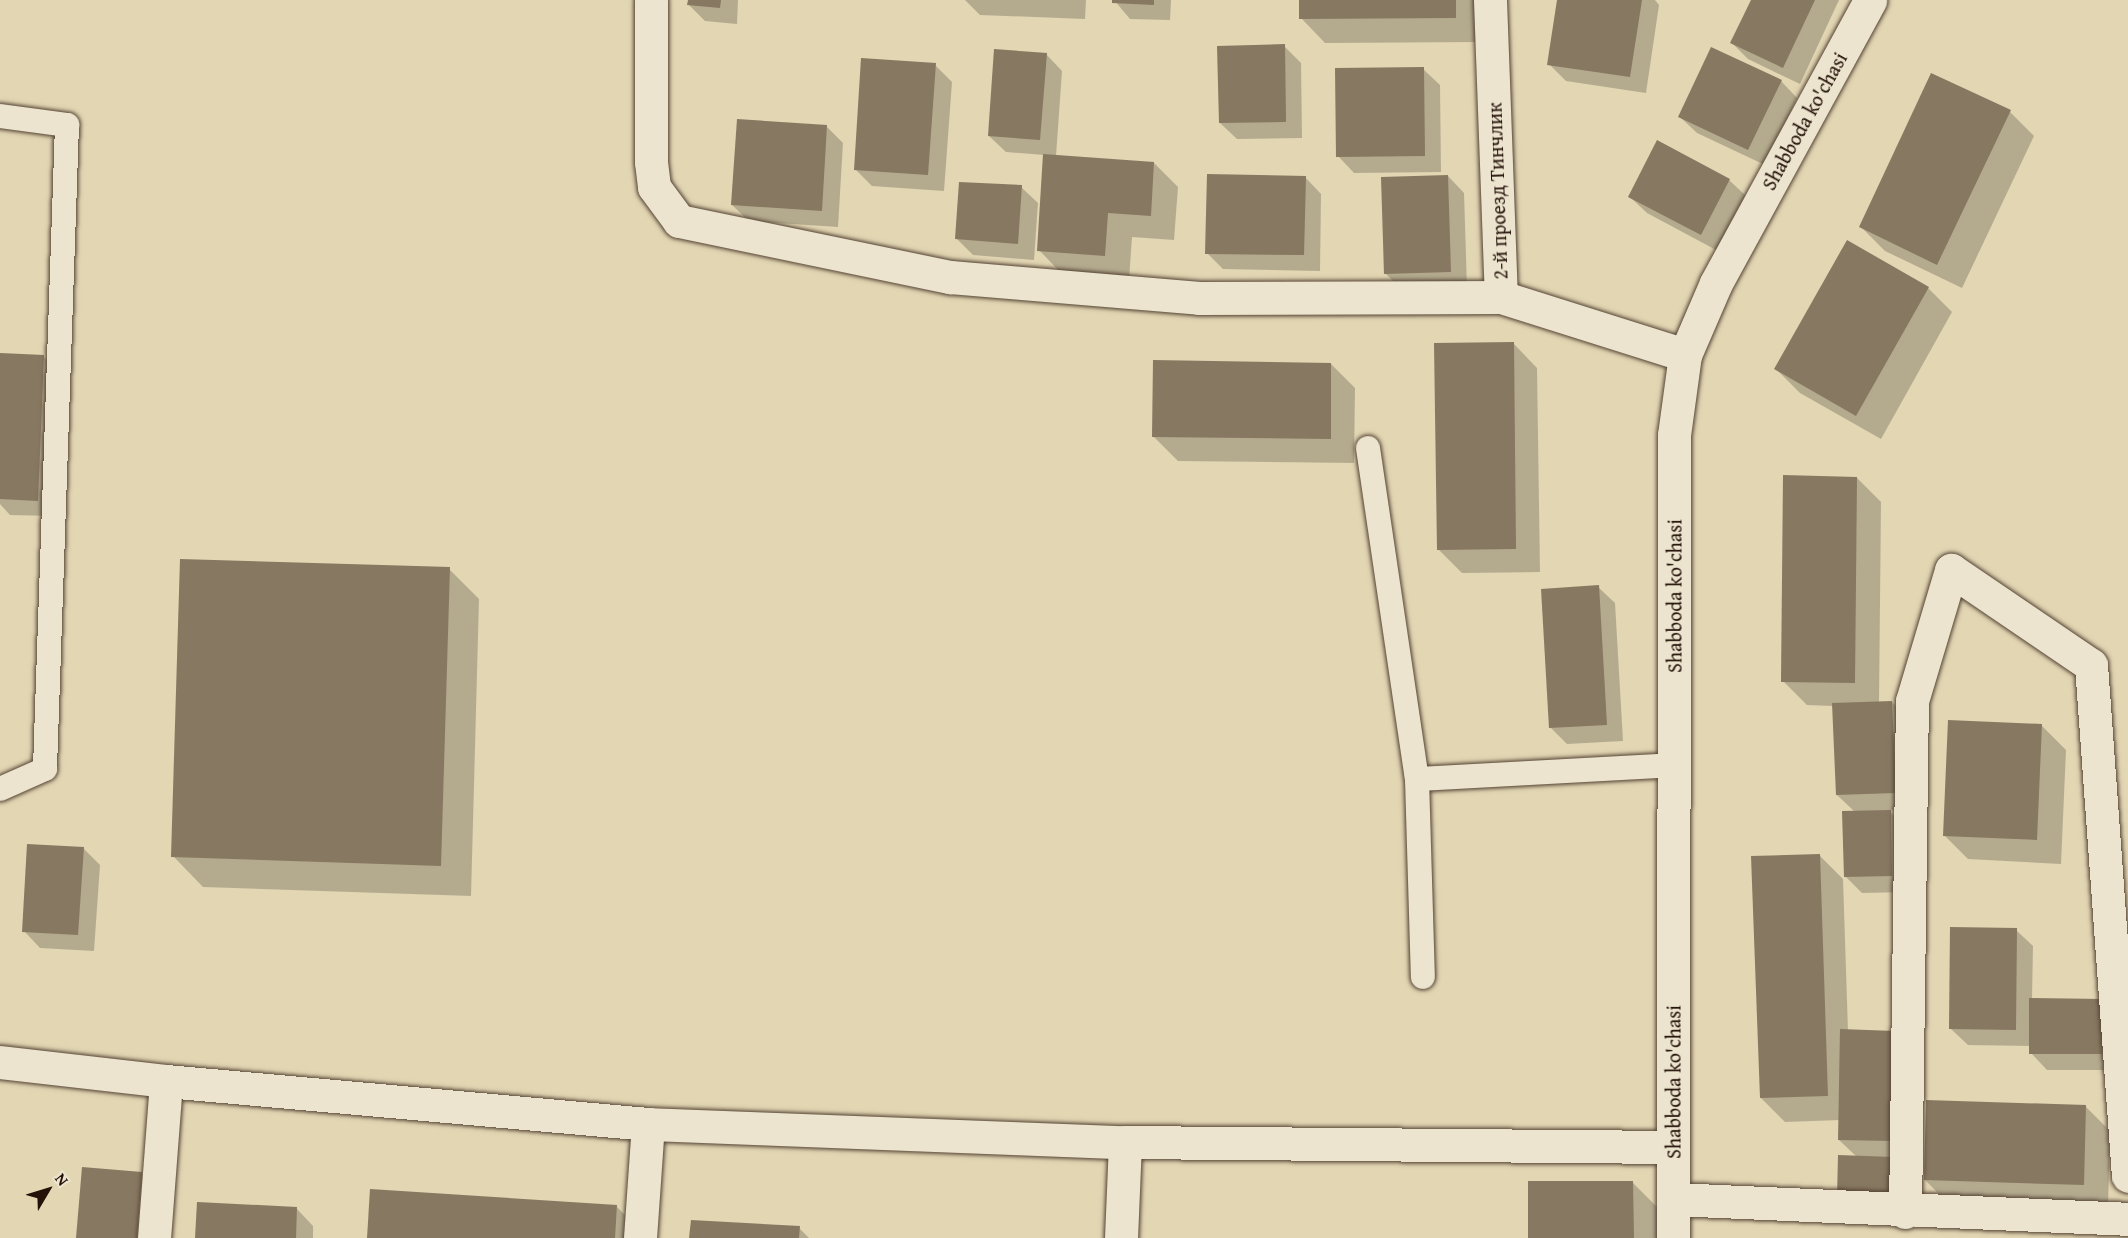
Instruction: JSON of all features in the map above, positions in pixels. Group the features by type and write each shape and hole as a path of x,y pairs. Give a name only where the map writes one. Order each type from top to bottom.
{"street":[{"path":"651,0 651,162 654,187 679,221 950,277 1198,298 1500,297"},
{"name":"2-й проезд Тинчлик","path":"1490,0 1500,297 1685,355"},
{"name":"Shabboda ko'chasi","path":"1673,1238 1674,435 1685,355 1716,283 1870,0"},
{"path":"1905,1212 1912,701 1951,570 2091,665 2128,1176"},
{"path":"0,1062 166,1081 648,1124 1125,1142 1673,1148"},
{"path":"154,1238 166,1081"},
{"path":"640,1238 648,1124"},
{"path":"1121,1238 1125,1142"},
{"path":"1673,1199 1905,1212 2128,1219"}],"lane":[{"path":"0,116 67,125 45,769 0,789"},
{"path":"1368,448 1417,779 1423,977"},
{"path":"1417,779 1674,765"}],"building":[{"path":"688,0 721,0 720,8 687,5"},
{"path":"1112,0 1154,0 1154,5 1112,3"},
{"path":"1299,0 1456,0 1456,18 1299,19"},
{"path":"1557,0 1642,0 1630,77 1547,65"},
{"path":"1751,0 1815,0 1783,68 1730,43"},
{"path":"1285,44 1286,122 1219,123 1217,46"},
{"path":"1711,47 1782,80 1748,150 1678,117"},
{"path":"994,49 1047,53 1040,140 988,136"},
{"path":"861,58 936,63 928,175 854,170"},
{"path":"1424,67 1425,156 1336,157 1335,68"},
{"path":"1931,73 2011,110 1937,265 1859,227"},
{"path":"737,119 827,125 822,211 731,205"},
{"path":"1657,140 1730,179 1701,235 1628,197"},
{"path":"1043,154 1154,162 1151,216 1108,213 1105,256 1037,251"},
{"path":"1207,174 1306,176 1304,255 1205,254"},
{"path":"1448,175 1451,272 1384,274 1381,177"},
{"path":"959,182 1022,185 1018,244 955,239"},
{"path":"1847,240 1929,287 1856,416 1774,369"},
{"path":"1514,342 1516,549 1437,550 1434,343"},
{"path":"0,353 44,355 38,501 0,499"},
{"path":"1153,360 1331,363 1331,439 1152,437"},
{"path":"1783,475 1857,477 1855,683 1781,682"},
{"path":"180,559 450,567 441,866 171,857"},
{"path":"1599,585 1607,725 1549,728 1541,589"},
{"path":"1892,701 1896,793 1836,795 1832,703"},
{"path":"1948,720 2042,724 2037,840 1943,836"},
{"path":"1891,810 1892,876 1844,877 1842,811"},
{"path":"27,844 84,847 78,935 22,932"},
{"path":"1820,854 1828,1096 1760,1098 1751,856"},
{"path":"1950,927 2017,928 2016,1030 1949,1029"},
{"path":"2029,998 2102,999 2102,1054 2029,1054"},
{"path":"1840,1029 1895,1031 1892,1141 1838,1140"},
{"path":"1926,1100 2086,1105 2084,1185 1924,1180"},
{"path":"1838,1155 1893,1157 1892,1200 1837,1198"},
{"path":"82,1167 142,1172 137,1238 76,1238"},
{"path":"1528,1181 1633,1181 1634,1238 1528,1238"},
{"path":"370,1189 617,1205 615,1238 367,1238"},
{"path":"197,1202 297,1207 296,1238 195,1238"},
{"path":"691,1220 800,1226 799,1238 689,1238"}]}
